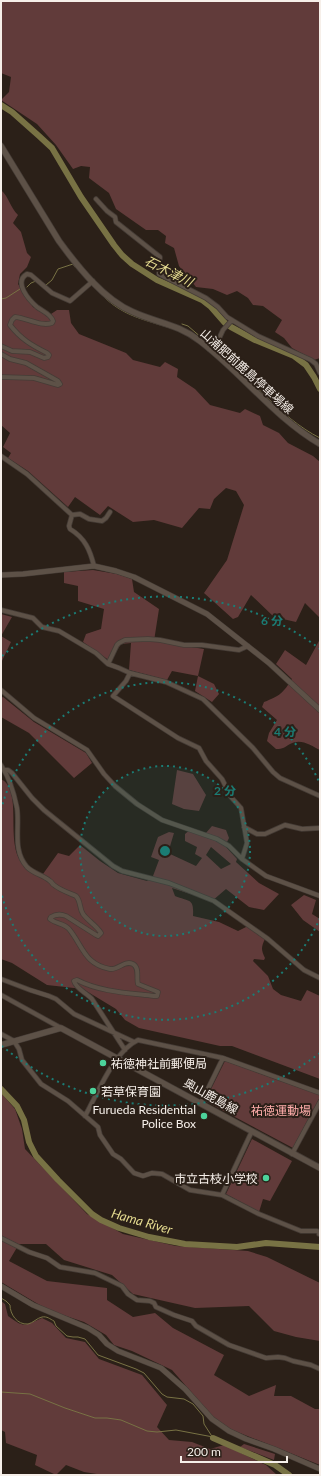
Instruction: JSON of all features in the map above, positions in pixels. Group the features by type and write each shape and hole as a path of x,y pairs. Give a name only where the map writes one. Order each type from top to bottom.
{"main road":[{"name":"山浦肥前鹿島停車場線","path":"1,146 59,241 92,283 119,305 134,313 183,329 211,347 288,422 320,444"},
{"path":"1,1045 62,1028"},
{"name":"奥山鹿島線","path":"62,1028 320,1168"}],"street":[{"path":"96,199 115,217 116,222 160,257 159,274 206,298 218,307 227,317 258,336 312,360 316,364 320,374"},
{"path":"1,346 12,351 30,352 44,358 48,357 47,353 29,344 18,335 10,325 15,317 48,325 53,321 52,318 36,306 25,293 21,285 21,279 27,274 31,275 52,293 70,301 92,283"},
{"path":"211,347 217,343 223,330 232,320"},
{"path":"1,354 10,359 26,363 58,381 60,384 58,385 34,378 1,377"},
{"path":"1,456 27,474 72,515 80,514 89,519 102,521 110,512"},
{"path":"72,515 69,526 70,529 77,533 85,542 89,549 94,566"},
{"path":"1,575 24,574 94,566 134,577 207,614 269,663 320,710"},
{"path":"1,610 33,618 42,626 60,631 96,653 108,664 130,673 166,682 203,699 248,743 280,778 320,796"},
{"path":"108,664 119,642 125,640 160,640 184,645 202,645 239,650 248,646"},
{"path":"130,673 113,696 137,713 178,738 199,748 206,761 222,779 231,797 241,808 248,843 242,859"},
{"path":"1,690 34,718 87,750 108,780 137,804 162,820 217,839 230,846 242,859 257,870 276,880 320,896"},
{"path":"1,765 4,770 3,775 12,789 17,809 16,835 18,851 26,866 34,873 50,880 54,885 76,896 79,899 80,908 83,914 100,933 98,936 66,916 53,915 50,919 69,929 88,959 110,969 116,969 128,963 133,964 138,970 138,984 158,992 157,996 120,992 85,984 75,980 75,985 89,995 125,1050"},
{"path":"4,770 8,770 12,773 32,798 44,810 113,866 122,871 188,890 218,902 268,939 304,970 320,978"},
{"path":"244,827 257,834 265,834 286,825 302,829 320,828"},
{"path":"1,979 56,999 74,1014 134,1042"},
{"path":"1,995 62,1028"},
{"path":"1,1034 14,1041 19,1048 22,1060 41,1084 68,1101 98,1127 100,1134 113,1154 121,1159 134,1173 139,1176 158,1172 190,1190 222,1195 259,1214 301,1232 319,1233 320,1227"},
{"path":"85,1116 117,1058 138,1040 223,1058 320,1092"},
{"path":"200,1103 223,1058"},
{"path":"292,1154 320,1102"},
{"path":"222,1195 252,1132"},
{"path":"1,1238 30,1252 47,1258 60,1267 95,1273 122,1286 128,1294 137,1300 150,1301 154,1303 156,1307 192,1321 196,1326 213,1334 229,1345 266,1358 286,1358 320,1369"},
{"path":"1,1286 33,1305 88,1328 118,1351 161,1368 185,1389 212,1419 228,1430 246,1439 279,1451 320,1469"}],"green space":[{"path":"1,1 320,1 320,358 314,360 292,348 284,338 275,332 282,320 263,306 253,305 248,298 237,291 227,295 213,289 196,287 179,266 174,248 165,243 166,236 158,230 146,230 116,209 109,193 89,178 90,167 81,166 73,169 56,145 37,124 1,100 9,92 11,77 1,73"},
{"path":"1,190 18,215 13,223 21,232 27,253 31,257 27,267 20,274 18,284 33,307 48,316 57,310 69,310 71,323 79,334 126,353 133,360 160,367 165,362 178,369 177,377 195,389 210,405 240,413 245,409 260,416 263,425 279,433 288,443 313,456 320,462 320,618 305,603 296,622 274,617 251,595 238,617 233,619 204,593 227,560 244,505 236,491 226,488 214,499 210,509 199,508 182,528 154,520 133,522 108,506 100,515 75,497 68,507 28,471 8,458 11,453 3,447 10,433 1,425"},
{"path":"93,570 117,574 132,579 134,592 159,609 154,641 204,649 198,676 172,671 167,680 129,670 131,643 121,644 110,661 83,642 86,634 101,629 104,609 78,601 78,586 64,583 64,572"},
{"path":"1,614 12,617 1,636"},
{"path":"1,636 11,642 1,663"},
{"path":"320,639 320,750 302,742 294,742 282,748 276,749 267,741 269,733 277,720 262,707 264,702 281,694 292,679 276,664 285,650 306,665"},
{"path":"198,676 214,684 219,694 212,702 195,691"},
{"path":"3,697 34,722 86,753 92,763 74,778 29,733 1,717 1,698"},
{"path":"177,770 193,774 206,795 199,811 184,809 172,804"},
{"path":"1,779 8,785 11,794 15,844 18,855 23,864 43,874 58,853 69,856 80,845 118,873 147,881 153,876 159,860 151,857 158,837 169,832 174,833 168,853 196,866 202,858 195,854 197,847 185,841 185,834 191,829 205,834 212,826 226,830 229,838 225,846 237,859 236,862 259,883 279,894 264,910 249,907 226,889 212,901 172,888 175,896 188,900 192,903 193,916 219,922 238,931 248,926 265,939 262,948 265,958 264,960 254,959 253,961 268,976 273,989 281,995 301,1001 307,990 320,996 320,1079 232,1046 220,1046 139,1028 125,1020 116,1009 83,989 47,985 12,963 1,959","holes":["211,847 231,864 221,869 206,855"]},
{"path":"304,895 316,900 312,914 320,919 320,932 303,920 291,905"},
{"name":"祐徳運動場","path":"225,1061 320,1095 293,1148 205,1101"},
{"path":"1,1093 15,1109 22,1129 25,1149 87,1214 123,1234 176,1246 248,1251 267,1257 320,1283 320,1341 274,1331 249,1306 195,1308 133,1294 112,1275 64,1260 46,1244 19,1244 9,1261 47,1281 107,1288 107,1300 133,1317 155,1313 173,1328 224,1355 214,1375 249,1396 276,1385 274,1396 291,1396 315,1409 320,1409 320,1465 220,1425 172,1370 132,1351 114,1345 106,1335 84,1322 48,1310 1,1282"},
{"path":"252,1139 292,1161 270,1201 263,1199 259,1212 226,1194"},
{"path":"1,1301 5,1304 8,1316 21,1324 28,1324 42,1318 52,1323 66,1338 85,1342 99,1359 142,1375 167,1405 157,1427 169,1440 192,1442 210,1449 224,1445 266,1465 277,1475 103,1475 84,1472 66,1465 56,1475 35,1465 37,1455 6,1443 5,1432 1,1430"},
{"path":"244,1444 275,1454 274,1460 240,1447"}],"waterway":[{"name":"石木津川","path":"1,105 12,112 52,148 81,197 114,245 132,264 157,280 202,300 231,327 255,340 294,356 306,365 320,389"},
{"path":"43,283 46,285 52,280 58,269 73,264 75,267"},
{"path":"27,287 36,281"},
{"path":"1,299 6,298 20,289"},
{"path":"101,294 117,307 133,316 170,328"},
{"path":"182,324 188,326 210,345"},
{"path":"213,347 291,419 320,438"},
{"name":"Hama River","path":"1,1089 17,1106 24,1120 29,1142 36,1156 92,1214 101,1220 119,1228 149,1237 185,1244 237,1247 266,1243 320,1247"},
{"path":"1,1298 10,1305 11,1312 17,1321 28,1324 40,1318 48,1318 54,1321 56,1326 67,1336 85,1339 98,1355 144,1373 162,1394 167,1397 184,1399 193,1404 203,1416 204,1424 213,1438"},
{"path":"1,1392 30,1394 95,1418 121,1420 147,1431 157,1432 176,1430 213,1437"},
{"path":"213,1438 275,1465 289,1475"}],"place":[{"name":"祐徳神社前郵便局","path":"103,1063"},
{"name":"若草保育園","path":"93,1091"},
{"name":"Furueda Residential Police Box","path":"204,1116"},
{"name":"市立古枝小学校","path":"266,1178"}]}
